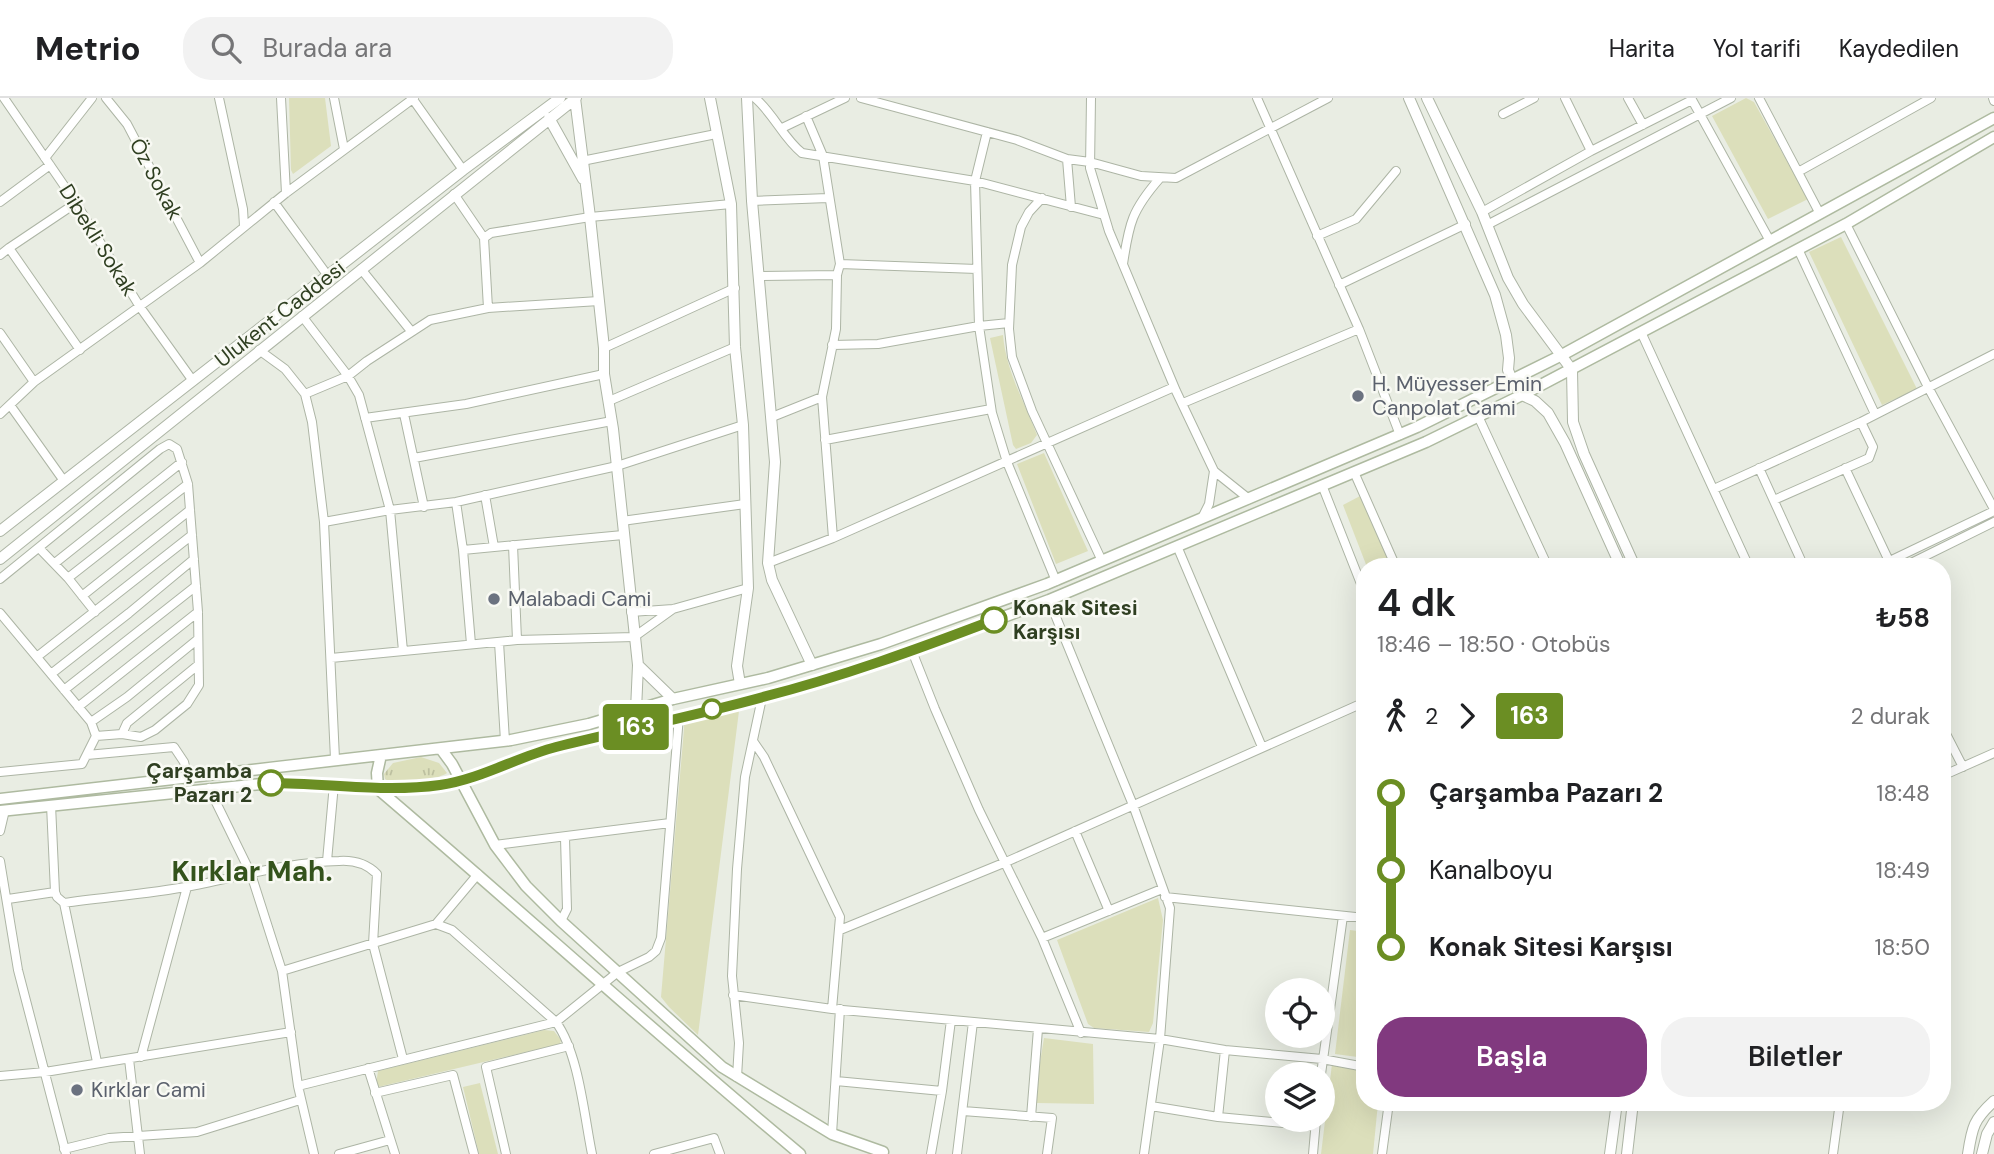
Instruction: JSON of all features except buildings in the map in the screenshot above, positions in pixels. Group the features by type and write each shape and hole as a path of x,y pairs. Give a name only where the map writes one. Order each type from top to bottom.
{"main road":[{"path":"0,799 505,741 589,724 881,644 1056,580 1400,435 1562,355 1994,118"},
{"path":"2,811 271,783 334,784 378,789 459,782 549,748 762,698 912,651 1049,600 1426,442 1572,370 1846,224 1994,136"},
{"path":"440,749 452,764 459,782 495,845 526,886 561,921 722,1067 832,1134 882,1153"},
{"path":"381,755 377,773 378,789 800,1154"}],"street":[{"name":"Dibekli Sokak","path":"4,98 76,203 140,307 193,381"},
{"path":"0,202 48,161 92,98"},
{"name":"Öz Sokak","path":"106,98 127,124 200,262"},
{"path":"219,98 243,209 244,226"},
{"path":"281,98 286,193"},
{"path":"334,98 344,149"},
{"name":"Ulukent Caddesi","path":"0,531 547,102 560,98"},
{"path":"0,559 576,98"},
{"path":"576,98 604,348 604,374 612,421 638,665 636,710"},
{"path":"710,98 731,204 735,347 743,425 748,588 737,666 740,684"},
{"path":"747,98 752,201 775,461 768,563 772,580 811,665"},
{"path":"755,98 782,128 791,144 802,153 975,181 1104,215"},
{"path":"782,128 845,98"},
{"path":"861,98 1017,140 1066,159 1160,178 1176,178 1328,98"},
{"path":"1258,98 1359,329 1400,435"},
{"path":"1409,98 1495,295 1506,335 1508,370 1512,380 1522,395 1535,401 1548,413 1565,443 1617,558"},
{"path":"1427,98 1482,212 1507,278 1522,304 1572,370 1573,422 1584,454 1631,558"},
{"path":"1503,114 1534,98"},
{"path":"1565,98 1591,151"},
{"path":"1628,98 1643,124"},
{"path":"1487,225 1731,98"},
{"path":"1759,98 1820,214"},
{"path":"1798,172 1931,98"},
{"path":"0,414 34,382 140,307 412,99 463,170"},
{"path":"1088,99 1090,162 1104,215 1123,264 1174,387 1214,471 1249,499"},
{"path":"1482,212 1692,99 1770,241"},
{"path":"806,116 823,156 840,264 836,329 822,397 833,538"},
{"path":"550,118 585,181"},
{"path":"987,132 975,181 979,326 991,409 1007,462 1056,580"},
{"path":"582,160 716,134"},
{"path":"1066,159 1071,207"},
{"path":"1317,236 1356,219 1395,171"},
{"path":"1123,264 1129,225 1144,197 1160,178"},
{"path":"454,194 484,237 488,308"},
{"path":"752,201 828,198"},
{"path":"1042,198 1028,212 1015,247 1009,323 1012,357 1018,377 1102,561"},
{"path":"274,202 328,276"},
{"path":"0,255 76,203"},
{"path":"484,237 491,233 590,216 731,204"},
{"path":"1339,285 1466,224"},
{"path":"1846,224 1994,510 1895,558"},
{"path":"9,248 80,350"},
{"path":"1798,249 1875,414"},
{"path":"840,264 977,268"},
{"path":"360,269 411,331"},
{"path":"760,275 838,275"},
{"path":"604,348 735,288"},
{"path":"305,394 348,376 430,320 488,308 599,301"},
{"path":"302,316 348,376 359,395 390,510 403,650"},
{"path":"832,345 878,344 1009,323"},
{"path":"1183,403 1359,329"},
{"path":"1641,331 1745,558"},
{"path":"0,333 34,382"},
{"path":"609,401 735,347"},
{"path":"258,350 285,369 305,394 312,422 324,522 335,759"},
{"path":"1714,489 1861,422 1994,354"},
{"path":"365,418 467,404 604,374"},
{"path":"768,563 833,538 1174,387"},
{"path":"772,417 822,397"},
{"path":"10,405 64,481"},
{"path":"825,440 991,409"},
{"path":"404,414 424,507"},
{"path":"1478,416 1545,558"},
{"path":"414,458 612,421"},
{"path":"1774,500 1869,458 1874,447 1861,422"},
{"path":"324,522 456,502 617,466 743,425"},
{"path":"0,579 160,449 169,444 177,449 188,484 198,612 199,685 187,704 155,730 141,737 122,734 96,736"},
{"path":"55,563 182,461"},
{"path":"1759,468 1800,558"},
{"path":"1845,468 1888,558"},
{"path":"1202,519 1209,503 1214,471"},
{"path":"1354,472 1392,558"},
{"path":"68,578 188,484"},
{"path":"1322,485 1356,571"},
{"path":"485,495 494,547"},
{"path":"456,502 471,644"},
{"path":"622,521 745,504"},
{"path":"82,596 190,510"},
{"path":"1921,558 1994,522"},
{"path":"38,656 192,535"},
{"path":"463,550 623,535"},
{"path":"513,545 517,640"},
{"path":"1177,546 1262,747"},
{"path":"40,548 95,612"},
{"path":"51,674 194,559"},
{"path":"64,690 196,586"},
{"path":"631,612 673,609 748,588"},
{"path":"1049,600 1133,804 1170,908 1160,1039 1144,1154"},
{"path":"331,658 517,640 634,636 673,609"},
{"path":"78,707 198,612"},
{"path":"0,613 91,722 96,736"},
{"path":"91,722 127,697 198,639"},
{"path":"499,642 505,741"},
{"path":"912,651 979,810 1042,938 1081,1033"},
{"path":"122,734 127,723 198,665"},
{"path":"638,665 673,699"},
{"path":"737,1077 739,1043 732,976 740,828 745,777 762,698"},
{"path":"840,930 1006,862 1356,706"},
{"path":"298,1086 555,1022 618,972 649,957 659,946 679,716"},
{"path":"0,772 82,764 96,736"},
{"path":"753,741 764,757 840,917 832,1134"},
{"path":"1951,743 1963,766"},
{"path":"87,755 174,747 184,762 188,778"},
{"path":"1951,772 1994,753"},
{"path":"327,861 334,784"},
{"path":"209,788 251,874 282,971 300,1100 314,1154"},
{"path":"51,805 55,892 64,903 97,1062"},
{"path":"0,831 2,811"},
{"path":"495,845 670,823"},
{"path":"1075,831 1109,911"},
{"path":"561,921 567,909 565,838"},
{"path":"0,861 18,970 65,1152 108,1138 197,1132 300,1100"},
{"path":"64,903 187,887 327,861 360,862 371,867 377,874 373,944 403,1059"},
{"path":"282,971 436,924 478,874"},
{"path":"141,1057 187,887"},
{"path":"8,899 55,892"},
{"path":"1042,938 1109,911 1164,893 1356,917"},
{"path":"1322,1062 1343,916"},
{"path":"0,924 10,922"},
{"path":"436,924 452,930 555,1022 569,1046 592,1154"},
{"path":"733,995 836,1009 1160,1039 1224,1050 1356,1065"},
{"path":"930,1154 942,1091 951,1020"},
{"path":"957,1154 973,1022"},
{"path":"1031,1116 1038,1029"},
{"path":"0,1076 46,1072 291,1032"},
{"path":"506,1154 485,1067 569,1046"},
{"path":"1218,1117 1224,1050"},
{"path":"129,1059 140,1154"},
{"path":"368,1068 395,1154"},
{"path":"375,1093 453,1075 474,1154"},
{"path":"836,1081 942,1091"},
{"path":"1968,1154 1972,1128 1979,1114 1994,1101"},
{"path":"1151,1106 1218,1117 1265,1120"},
{"path":"963,1111 1052,1118 1047,1154"},
{"path":"1382,1154 1389,1111"},
{"path":"1610,1154 1616,1111"},
{"path":"1628,1154 1632,1111"},
{"path":"1833,1154 1839,1111"},
{"path":"1982,1154 1987,1134 1994,1122"},
{"path":"1313,1154 1315,1132"},
{"path":"654,1154 714,1138 720,1154"},
{"path":"340,1154 390,1140"}],"green space":[{"path":"289,98 325,98 331,146 293,174 291,170"},
{"path":"1746,98 1754,102 1808,199 1768,219 1712,116"},
{"path":"1841,237 1917,389 1882,405 1809,252"},
{"path":"1003,335 1012,373 1037,435 1031,443 1016,449 990,338"},
{"path":"1044,453 1088,551 1056,564 1017,464"},
{"path":"1362,495 1387,558 1364,558 1343,505"},
{"path":"739,711 698,1035 661,997 684,722"},
{"path":"421,757 439,763 447,773 416,781 397,782 385,779 384,774 393,763"},
{"path":"1158,898 1163,920 1153,1023 1149,1032 1094,1028 1088,1024 1057,940"},
{"path":"1350,930 1356,931 1356,1057 1335,1054"},
{"path":"544,1030 554,1031 561,1040 560,1044 378,1087 376,1084 378,1071"},
{"path":"1044,1038 1093,1044 1094,1104 1037,1103 1035,1093"},
{"path":"1335,1065 1356,1068 1356,1111 1377,1111 1373,1154 1321,1154 1324,1132 1335,1132"},
{"path":"480,1083 498,1154 479,1154 463,1087"}],"bus line":[{"name":"163","path":"271,783 334,784 378,789 459,782 549,748 762,698 835,676 994,620"}],"place":[{"name":"H. Müyesser Emin Canpolat Cami","path":"1358,396"},
{"name":"Malabadi Cami","path":"494,599"},
{"name":"Konak Sitesi Karşısı","path":"994,620"},
{"name":"Çarşamba Pazarı 2","path":"271,783"},
{"name":"Kırklar Cami","path":"77,1090"}],"district":[{"name":"Kırklar Mah.","path":"252,871"}]}
